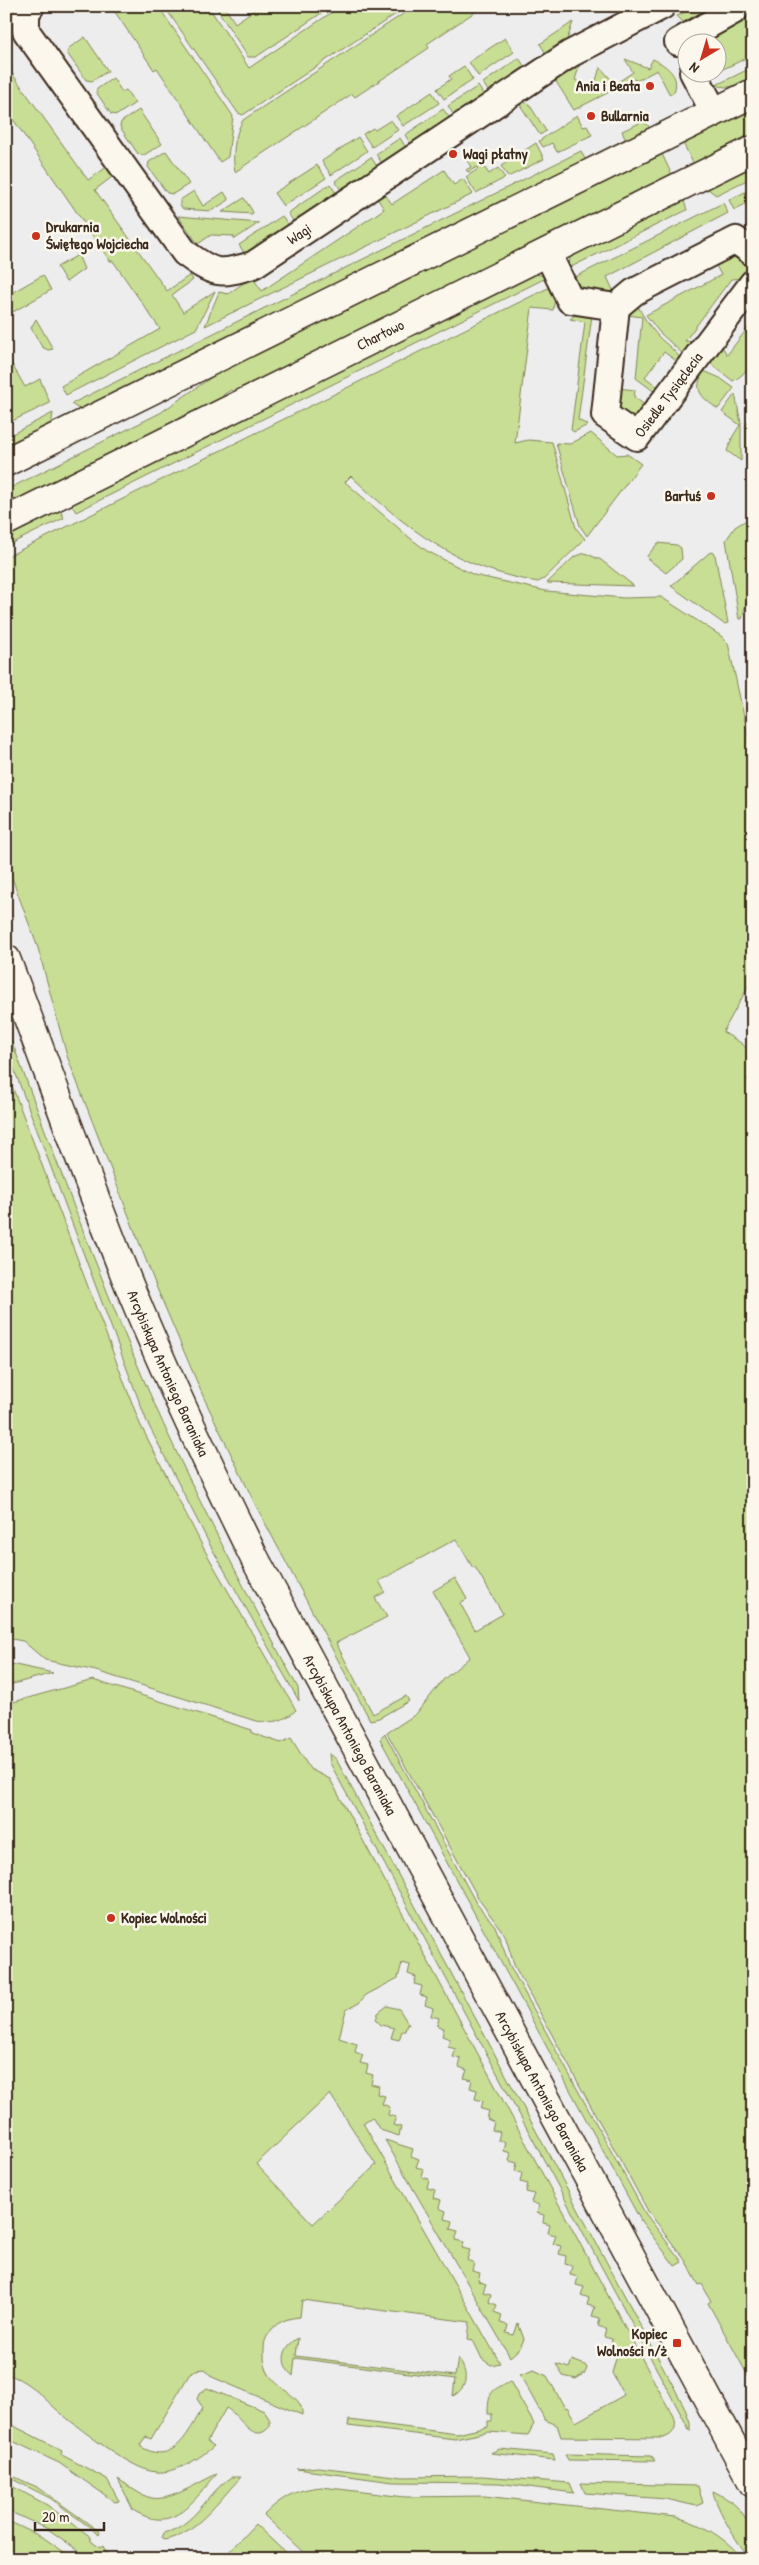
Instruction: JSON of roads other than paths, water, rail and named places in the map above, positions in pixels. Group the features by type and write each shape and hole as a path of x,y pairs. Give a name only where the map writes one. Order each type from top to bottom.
{"street":[{"name":"Wagi","path":"31,6 26,14 26,31 185,253 205,268 225,273 253,265 570,54 663,6"},
{"path":"663,6 676,36"},
{"path":"706,32 735,10 737,6"},
{"path":"698,82 714,112"},
{"path":"6,462 753,93"},
{"name":"Chartowo","path":"6,521 753,150"},
{"path":"547,252 570,300 616,308 634,292 736,240 753,253"},
{"name":"Osiedle Tysiąclecia","path":"616,308 605,415 637,437 753,283"},
{"name":"Arcybiskupa Antoniego Baraniaka","path":"6,959 123,1271 221,1491 259,1567 753,2484"}],"place":[{"name":"Ania i Beata","path":"650,86"},
{"name":"Bullarnia","path":"591,116"},
{"name":"Wagi płatny","path":"453,154"},
{"name":"Drukarnia Świętego Wojciecha","path":"36,236"},
{"name":"Bartuś","path":"711,496"},
{"name":"Kopiec Wolności","path":"111,1918"},
{"name":"Kopiec Wolności n/ż","path":"677,2343"}]}
